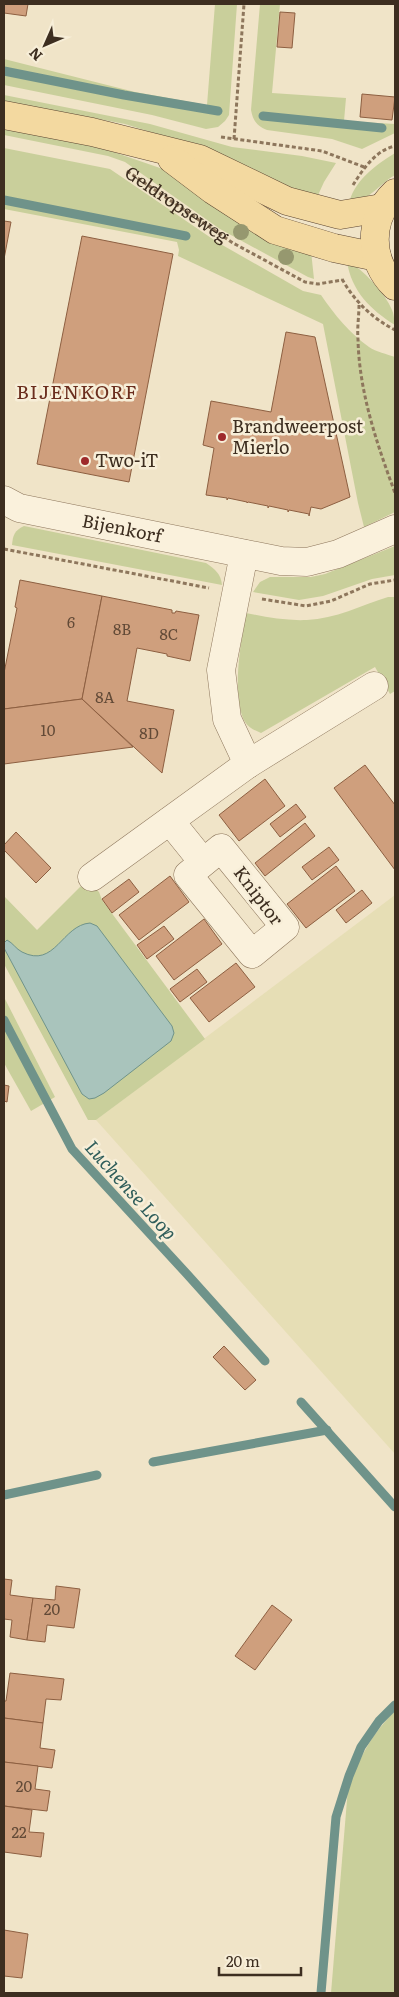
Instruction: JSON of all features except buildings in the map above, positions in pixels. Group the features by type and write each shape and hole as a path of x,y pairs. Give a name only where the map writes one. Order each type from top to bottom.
{"main road":[{"name":"Geldropseweg","path":"4,115 200,159 286,201 340,216 389,201"},
{"name":"Geldropseweg","path":"157,148 213,190 274,230 334,248 377,257"},
{"path":"389,201 375,232 377,257 388,280 395,286"}],"street":[{"name":"Bijenkorf","path":"4,500 19,508 281,561 307,562 338,554 395,529"},
{"path":"244,554 221,670 227,720 248,764"},
{"path":"92,876 248,764 374,686"},
{"path":"170,821 203,862"}],"path":[{"path":"244,4 234,139 322,151 364,167"},
{"name":"Geldropseweg","path":"123,168 233,243 305,282 318,284 342,280"},
{"path":"359,305 358,340 364,394 380,452 395,493"},
{"path":"4,549 306,606 332,601 370,584 395,580"}],"shaded area":[{"path":"395,895 395,1454 96,1120"}],"green space":[{"path":"215,4 237,4 229,115 218,127 206,129 152,115 4,85 4,59 135,92 207,105"},
{"path":"260,4 280,4 272,93 346,98 344,121 395,124 395,133 362,149 332,139 267,130 258,125 254,120 251,110"},
{"path":"4,95 150,124 232,147 302,156 336,163 324,182 314,204 166,137 125,124 4,101"},
{"path":"4,128 102,148 160,168 311,251 314,279 220,229 125,162 108,156 4,135"},
{"path":"4,148 110,169 217,242 303,291 321,295 343,323 362,342 375,350 395,357 395,512 364,527 323,324 178,256 177,242 4,209"},
{"path":"395,153 395,175 369,195 349,205 355,189 366,174"},
{"path":"347,261 366,275 385,297 393,312 395,325 378,313 364,299 353,282"},
{"path":"24,526 206,563 217,572 222,585 12,545 15,534"},
{"path":"395,546 395,575 372,579 323,596 299,600 253,592 260,582 270,577 311,577 325,574"},
{"path":"388,597 395,597 395,691 390,694 375,667 261,733 252,729 245,722 239,699 238,668 246,613 284,619 317,619"},
{"path":"87,880 99,892 102,900 205,1039 96,1120 88,1120 4,964 4,896 37,930"},
{"path":"4,997 55,1097 31,1111 4,1063"},
{"path":"395,1711 395,1993 331,1993 348,1788 367,1747 379,1729"}],"water":[{"path":"90,923 97,926 172,1026 174,1033 171,1041 104,1093 89,1099 82,1094 4,948 4,943 7,940 22,952 33,956 43,955 51,951 72,931"}],"waterway":[{"path":"4,71 124,95 218,111"},
{"path":"263,116 382,128"},
{"path":"4,200 186,236"},
{"name":"Luchense Loop","path":"4,1020 72,1149 265,1361"},
{"name":"Luchense Loop","path":"301,1402 395,1507"},
{"path":"153,1462 327,1430"},
{"path":"4,1495 97,1475"},
{"path":"321,1993 336,1817 349,1776 361,1747 379,1721 395,1705"}],"place":[{"name":"Brandweerpost Mierlo","path":"222,437"},
{"name":"Two-iT","path":"85,461"}],"district":[{"name":"BIJENKORF","path":"77,392"}]}
